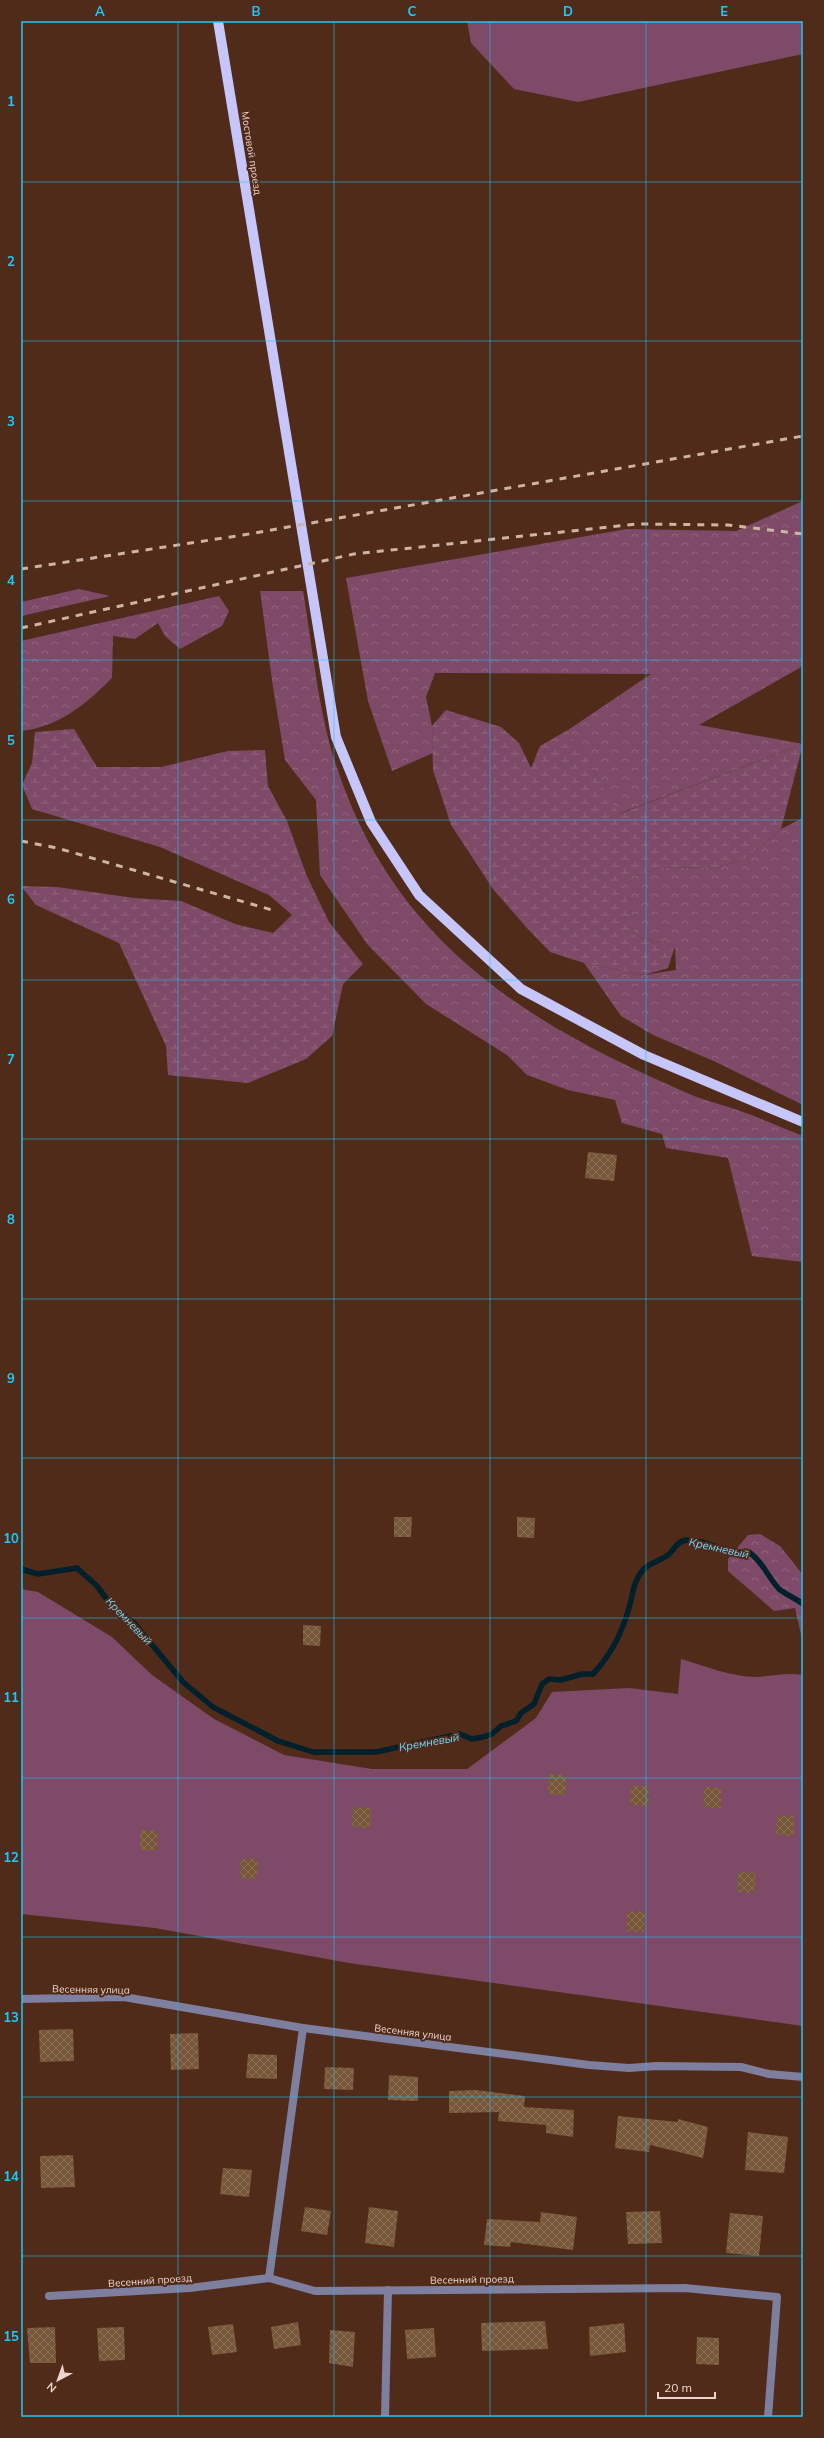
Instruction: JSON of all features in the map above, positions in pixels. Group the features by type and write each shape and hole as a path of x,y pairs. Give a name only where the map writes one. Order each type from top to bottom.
{"main road":[{"name":"Мостовой проезд","path":"218,21 336,737 371,822 420,895 521,989 644,1055 803,1122"}],"street":[{"name":"Весенняя улица","path":"21,1999 124,1997 303,2028 589,2065 629,2068 657,2066 741,2067 769,2074 803,2077"},
{"path":"269,2278 303,2028"},
{"name":"Весенний проезд","path":"49,2296 190,2288 269,2278 316,2291 685,2288 777,2297 768,2417"},
{"path":"385,2417 388,2290"}],"green space":[{"path":"467,21 803,21 803,54 578,102 514,89 471,43"},
{"path":"803,501 803,666 699,725 803,744 618,814 568,730 651,674 435,673 426,697 432,726 433,753 392,771 368,701 346,578 627,529 736,531"},
{"path":"79,589 110,596 21,616 21,602"},
{"path":"260,591 303,591 325,725 337,768 363,830 395,884 433,932 476,972 525,1008 578,1040 634,1069 694,1096 737,1110 803,1136 803,1262 752,1256 728,1158 666,1148 662,1134 622,1123 615,1100 568,1090 527,1075 507,1055 426,1004 367,944 320,875 316,800 285,760"},
{"path":"219,596 229,611 222,626 180,649 165,636 158,623 135,639 113,636 112,678 92,697 71,713 48,725 21,731 21,641"},
{"path":"446,710 501,727 519,743 531,768 540,746 568,730 619,814 803,744 781,829 745,859 719,867 660,868 623,879 635,936 675,946 668,968 644,975 584,963 550,952 493,889 451,825 433,770 432,726"},
{"path":"74,729 97,767 161,767 228,751 265,750 268,786 287,821 306,874 329,922 363,964 343,984 332,1036 306,1059 248,1083 168,1075 166,1046 119,943 36,905 21,886 57,887 134,898 181,901 235,924 273,933 292,915 269,895 160,847 32,809 22,785 32,763 35,732"},
{"path":"803,818 803,1105 716,1062 653,1035 621,1016 584,963 644,975 676,970 675,946 635,936 622,879 660,868 719,867 745,859 781,829"},
{"path":"760,1534 780,1546 803,1575 803,1643 795,1608 774,1611 728,1571 728,1559 748,1535"},
{"path":"21,1589 38,1592 112,1637 152,1675 214,1719 284,1755 372,1769 467,1769 536,1718 552,1692 629,1688 678,1694 681,1659 719,1671 748,1677 786,1674 803,1675 803,2026 349,1963 155,1928 21,1914"}],"building":[{"path":"588,1152 617,1155 614,1181 585,1178"},
{"path":"394,1517 412,1517 411,1537 394,1537"},
{"path":"517,1517 535,1518 534,1538 517,1537"},
{"path":"303,1625 321,1626 320,1646 303,1645"},
{"path":"549,1774 566,1775 566,1795 548,1794"},
{"path":"631,1786 649,1786 648,1806 630,1805"},
{"path":"704,1787 721,1788 721,1808 703,1807"},
{"path":"353,1807 371,1808 370,1828 352,1827"},
{"path":"777,1815 794,1816 794,1836 776,1835"},
{"path":"140,1830 158,1831 157,1851 140,1850"},
{"path":"241,1859 258,1859 257,1879 240,1878"},
{"path":"738,1872 756,1873 755,1893 737,1892"},
{"path":"627,1911 645,1912 644,1932 626,1931"},
{"path":"73,2029 74,2061 40,2062 39,2030"},
{"path":"198,2033 199,2069 171,2070 170,2034"},
{"path":"248,2054 277,2055 277,2079 246,2078"},
{"path":"325,2067 354,2068 353,2090 324,2089"},
{"path":"389,2075 418,2077 418,2101 388,2100"},
{"path":"475,2090 525,2096 524,2107 574,2110 573,2137 546,2133 546,2125 498,2121 499,2112 449,2113 449,2091"},
{"path":"618,2116 678,2122 678,2119 708,2127 703,2158 650,2145 649,2152 615,2148"},
{"path":"748,2132 788,2137 784,2173 745,2170"},
{"path":"73,2155 75,2187 41,2188 40,2156"},
{"path":"223,2168 252,2170 249,2197 220,2194"},
{"path":"305,2207 331,2211 327,2235 301,2231"},
{"path":"369,2207 398,2211 394,2247 365,2243"},
{"path":"660,2211 662,2243 628,2244 626,2212"},
{"path":"541,2212 577,2217 573,2250 511,2242 510,2247 484,2245 487,2219 540,2222"},
{"path":"730,2213 763,2216 759,2256 726,2253"},
{"path":"545,2321 548,2349 482,2351 481,2323"},
{"path":"298,2322 301,2345 274,2349 271,2327"},
{"path":"624,2323 626,2352 590,2356 589,2327"},
{"path":"233,2324 237,2352 212,2355 208,2327"},
{"path":"55,2327 56,2363 30,2363 27,2328"},
{"path":"124,2327 125,2360 99,2361 97,2328"},
{"path":"434,2328 436,2357 407,2359 405,2330"},
{"path":"330,2330 355,2332 353,2367 329,2363"},
{"path":"697,2337 719,2338 719,2365 696,2364"}],"waterway":[{"name":"Кремневый","path":"21,1569 38,1574 77,1568 97,1586 112,1606 134,1623 183,1682 213,1707 278,1741 313,1752 376,1752 460,1734 472,1739 492,1734 501,1726 516,1721 521,1713 534,1704 542,1684 549,1679 561,1680 582,1674 593,1674 605,1659 619,1635 639,1575 645,1568 668,1555 678,1544 686,1540 702,1542 733,1552 749,1552 762,1565 779,1589 803,1604"}],"railway":[{"path":"21,569 243,535 803,436"},
{"path":"21,628 354,554 637,524 728,525 803,534"},
{"path":"21,841 57,848 272,910"}]}
